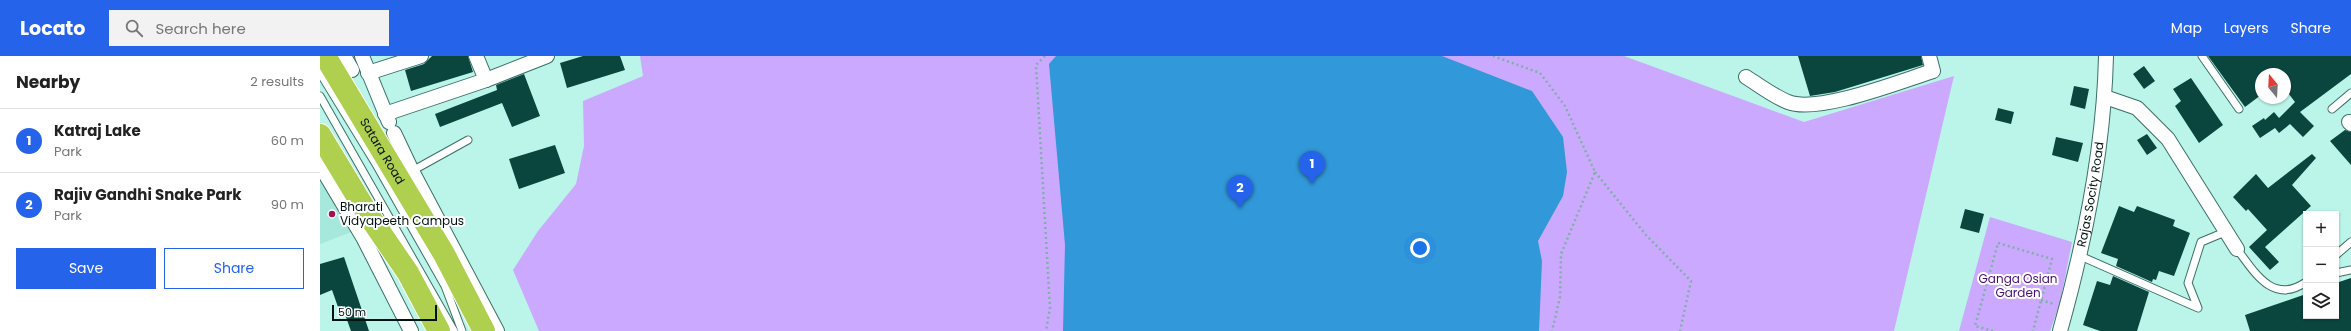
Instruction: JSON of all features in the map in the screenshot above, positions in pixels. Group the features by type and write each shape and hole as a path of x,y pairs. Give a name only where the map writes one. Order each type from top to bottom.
{"highway":[{"name":"Satara Road","path":"325,56 385,138 484,331"},
{"path":"320,135 369,216 408,273 439,331"}],"street":[{"path":"344,56 352,70"},
{"path":"362,56 385,114 385,138 412,171 497,331"},
{"path":"368,73 421,56"},
{"path":"476,56 486,80"},
{"path":"385,114 486,80 547,56"},
{"path":"1746,77 1789,102 1819,104 1867,92 1933,71 1929,56"},
{"name":"Rajas Socity Road","path":"2060,331 2091,198 2105,97 2106,56"},
{"path":"2105,97 2137,108 2168,139 2237,249"},
{"path":"320,165 364,239 407,330"}],"lane":[{"path":"2202,56 2239,109"},
{"path":"320,73 377,166 445,286 462,331"},
{"path":"2332,109 2351,93"},
{"path":"320,96 454,331"},
{"path":"412,171 468,140"},
{"path":"2078,255 2198,308 2188,283 2201,242 2225,232"},
{"path":"2339,252 2351,242"},
{"path":"2237,249 2265,282 2279,291 2296,289 2305,283"},
{"path":"2339,272 2351,270"}],"path":[{"path":"1045,56 1036,65 1050,308 1046,331"},
{"path":"1493,56 1540,73 1565,106 1595,172 1646,235 1691,281 1680,331"},
{"path":"1552,331 1560,297 1561,254 1595,172"},
{"path":"1993,331 1975,326 1998,244 2052,258 2033,331"}],"shaded area":[{"name":"Bharati Vidyapeeth Campus","path":"320,175 354,231 320,244"}],"green space":[{"path":"640,56 1624,56 1804,122 1954,76 1894,331 539,331 513,270 538,231 576,184 584,146 583,101 643,76"},
{"name":"Ganga Osian Garden","path":"1990,217 2072,242 2060,303 2050,331 1959,331"}],"water":[{"path":"1056,56 1442,56 1532,91 1563,137 1567,172 1563,196 1538,241 1542,261 1539,331 1063,331 1065,245 1049,64"}],"building":[{"path":"432,56 468,56 473,72 411,91 405,70 424,64"},
{"path":"583,56 620,56 625,70 567,88 560,63"},
{"path":"1798,56 1921,56 1923,65 1835,92 1810,96"},
{"path":"2208,56 2351,56 2351,74 2300,112 2314,126 2303,137 2290,124 2279,133 2275,128 2260,138 2252,126 2264,118 2265,120 2274,112 2279,118 2295,102 2291,97 2291,68 2255,68 2255,100 2245,107"},
{"path":"2144,66 2155,81 2144,89 2133,74"},
{"path":"524,74 540,116 512,127 502,103 440,127 435,114 497,90 496,85"},
{"path":"2191,78 2223,125 2199,143 2175,106 2181,101 2173,89"},
{"path":"2074,86 2089,89 2085,109 2070,105"},
{"path":"1998,108 2014,112 2011,124 1995,120"},
{"path":"2345,130 2351,132 2351,165 2330,141"},
{"path":"2147,134 2157,148 2147,155 2137,140"},
{"path":"2056,137 2083,143 2078,162 2052,155"},
{"path":"555,145 565,173 519,189 509,159"},
{"path":"2312,154 2316,158 2292,185 2311,206 2305,211 2303,211 2303,213 2265,247 2279,262 2270,270 2249,247 2267,230 2248,209 2246,211 2233,197 2256,174 2268,188"},
{"path":"2119,206 2134,212 2137,206 2175,220 2173,226 2190,233 2174,276 2159,271 2156,280 2153,279 2152,282 2116,266 2118,259 2101,253"},
{"path":"1965,209 1984,214 1979,233 1960,228"},
{"path":"344,257 369,331 351,331 342,306 338,307 332,290 320,295 320,264"},
{"path":"2113,276 2149,292 2137,331 2100,331 2083,325 2097,281 2110,285"},
{"path":"2351,278 2351,331 2250,331 2245,315 2303,295 2303,319 2339,319 2339,282"}],"place":[{"name":"Katraj Lake","path":"1312,184"},
{"name":"Rajiv Gandhi Snake Park","path":"1240,208"},
{"name":"Bharati Vidyapeeth Campus","path":"332,214"}]}
